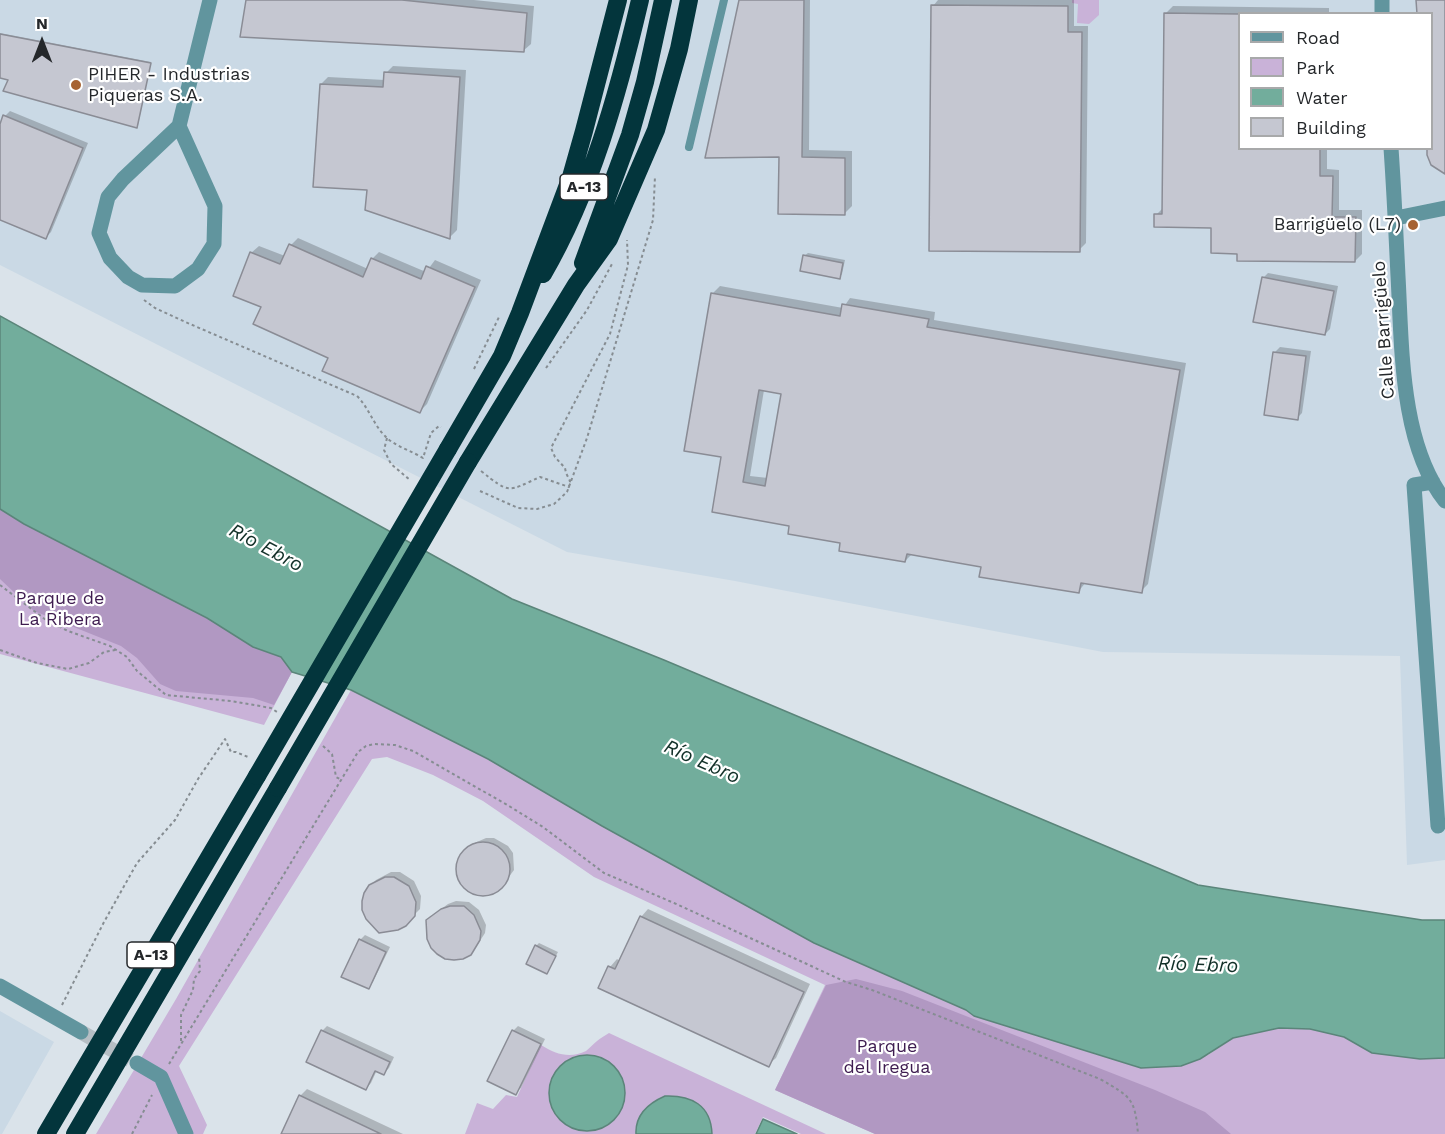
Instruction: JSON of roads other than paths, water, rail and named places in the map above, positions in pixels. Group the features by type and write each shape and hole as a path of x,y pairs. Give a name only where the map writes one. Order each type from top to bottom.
{"highway":[{"path":"520,313 571,177 618,0"},
{"name":"A-13","path":"46,1134 502,356 520,313 565,232 604,133 640,0"},
{"name":"A-13","path":"75,1134 278,788 472,465 576,285 626,146 651,57 663,0"},
{"path":"576,285 609,239 643,162 668,91 689,0"}],"street":[{"path":"179,126 215,206 214,244 198,269 175,286 142,285 128,277 110,258 99,233 105,206 108,197 123,179 179,126 210,0"},
{"name":"Calle Barrigüelo","path":"1391,150 1401,339 1408,404 1415,436 1433,482 1445,501"},
{"path":"1396,218 1445,208"},
{"path":"1433,482 1414,485 1438,826"},
{"path":"0,986 81,1032"},
{"path":"137,1063 161,1077 186,1134"}],"lane":[{"path":"689,147 724,0"}],"water":[{"name":"Río Ebro","path":"0,316 512,599 664,660 1198,885 1422,920 1445,920 1445,1058 1420,1059 1372,1053 1344,1037 1310,1029 1279,1028 1233,1038 1200,1059 1181,1066 1141,1068 974,1016 966,1010 814,943 602,826 488,759 351,690 292,672 281,657 253,647 207,618 24,524 0,509"},
{"path":"587,1055 601,1058 614,1066 622,1079 625,1093 622,1107 614,1120 601,1128 587,1131 573,1128 560,1120 552,1107 549,1093 552,1079 560,1066 573,1058"},
{"path":"665,1096 683,1097 698,1104 708,1116 712,1134 636,1134 638,1121 644,1110"},
{"path":"763,1119 797,1134 756,1134"}],"tunnel":[{"path":"81,1032 130,1060"}],"place":[{"name":"PIHER - Industrias Piqueras S.A.","path":"76,85"},
{"name":"Barrigüelo (L7)","path":"1413,225"}],"park label":[{"name":"Parque de La Ribera","path":"60,609"},
{"name":"Parque del Iregua","path":"887,1057"}]}
